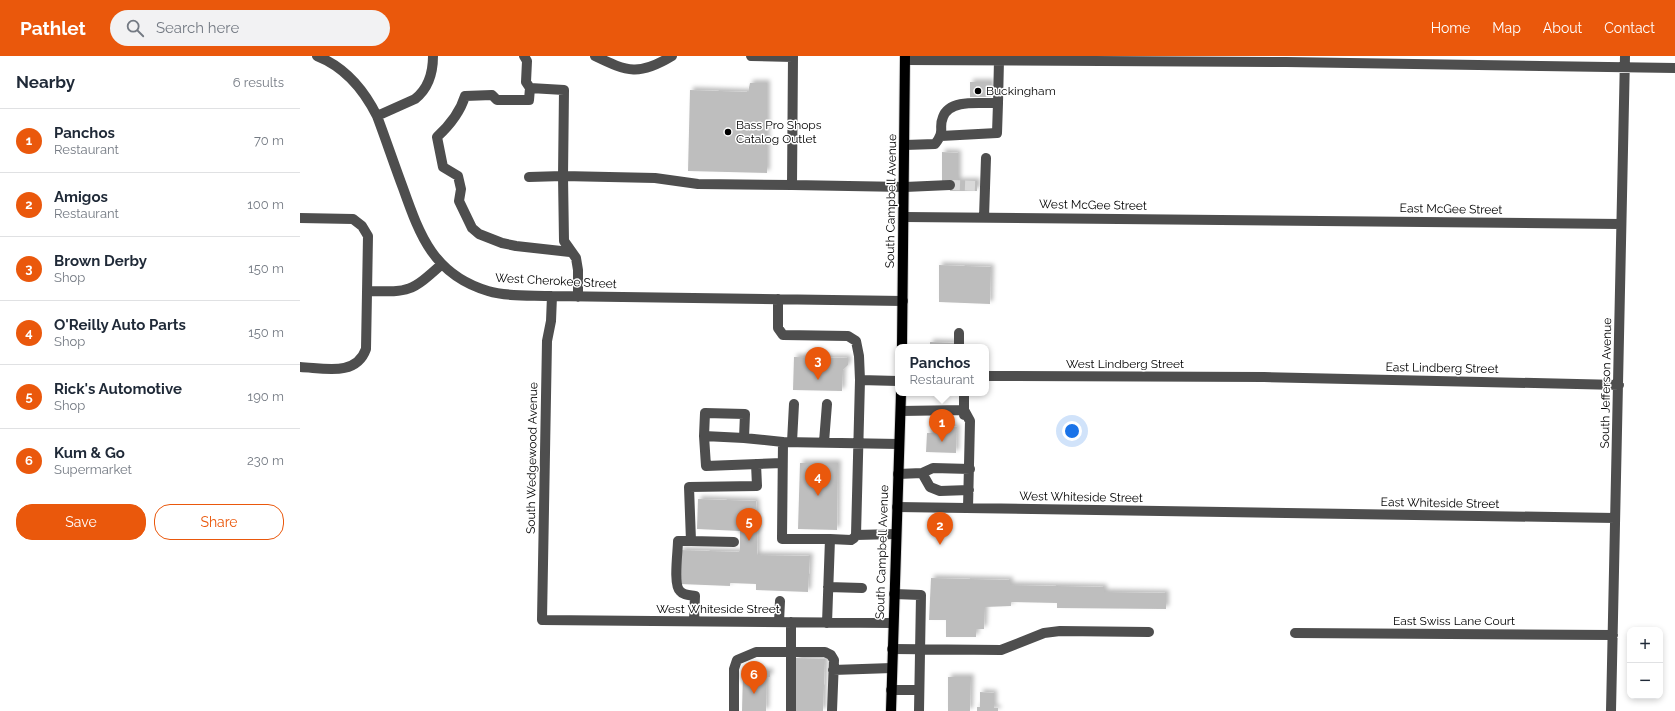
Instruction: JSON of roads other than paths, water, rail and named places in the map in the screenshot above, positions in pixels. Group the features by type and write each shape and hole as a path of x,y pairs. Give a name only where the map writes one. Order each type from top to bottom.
{"main road":[{"name":"South Campbell Avenue","path":"902,344 905,216 905,58"},
{"name":"South Campbell Avenue","path":"891,711 901,396"}],"street":[{"name":"West Cherokee Street","path":"317,56 332,63 350,77 365,94 377,116 416,224 430,250 442,264 469,283 489,291 509,294 552,296 903,301"},
{"path":"377,116 415,99 420,95 430,78 433,56"},
{"path":"524,56 527,61 526,82 530,88 529,100 497,100 492,95 465,96 460,109 451,124 437,137 443,167 458,176 461,189 459,201 472,228 479,234 502,243 516,246 570,252"},
{"path":"595,56 621,68 632,70 643,69 659,64 672,56"},
{"path":"751,56 793,56 792,186"},
{"name":"South Jefferson Avenue","path":"1611,711 1625,56"},
{"path":"905,58 999,60 1023,58 1202,59 1286,62 1385,60 1625,68 1675,68"},
{"path":"941,136 997,133 999,60"},
{"path":"530,88 564,90 564,241 570,252 576,258 578,270 578,296"},
{"path":"905,145 935,144 941,136 942,117 950,108 966,102 985,104 998,103"},
{"path":"984,217 981,186 986,158"},
{"path":"529,177 563,176 655,178 698,184 792,186 905,187 950,185"},
{"name":"West McGee Street","path":"905,216 1281,220"},
{"path":"300,218 353,219 362,226 368,236 366,349 360,361 350,368 300,367"},
{"name":"East McGee Street","path":"1281,220 1621,224"},
{"path":"367,291 396,292 410,289 423,282 442,264"},
{"name":"South Wedgewood Avenue","path":"542,620 547,340 551,321 552,296"},
{"path":"778,299 778,328 783,335 848,336 856,341 859,356 860,380 859,442 856,534 851,540 782,539 782,463 794,404"},
{"path":"959,333 959,344"},
{"name":"West Lindberg Street","path":"989,376 1264,377"},
{"name":"East Lindberg Street","path":"1264,377 1619,385"},
{"path":"860,380 895,381"},
{"path":"964,396 964,410 970,420 968,508"},
{"path":"824,442 827,404"},
{"path":"900,410 964,410"},
{"path":"744,438 745,414 705,413 704,436 706,466 782,463"},
{"path":"704,436 787,442 859,442 899,444"},
{"path":"691,541 690,487 757,486 756,464"},
{"path":"898,474 922,473 933,468 970,465"},
{"path":"922,473 930,487 940,491 969,490"},
{"name":"West Whiteside Street","path":"897,507 1265,514"},
{"name":"East Whiteside Street","path":"1265,514 1615,518"},
{"path":"856,534 896,534"},
{"path":"827,623 830,539"},
{"path":"694,621 694,596 680,592 677,582 678,541 734,542"},
{"path":"828,587 862,588"},
{"path":"894,594 921,595 919,711"},
{"path":"779,622 780,601"},
{"name":"West Whiteside Street","path":"542,620 893,623"},
{"path":"791,622 791,711"},
{"path":"892,650 1001,650 1044,633 1060,631 1148,632"},
{"name":"East Swiss Lane Court","path":"1295,633 1613,635"},
{"path":"734,711 734,669 737,660 756,652 825,652 831,655 834,660 832,711"},
{"path":"833,670 892,668"},
{"path":"891,690 919,690"}],"tunnel":[{"path":"950,185 977,186"}],"place":[{"name":"Buckingham","path":"978,91"},
{"name":"Bass Pro Shops Catalog Outlet","path":"728,132"},
{"name":"Brown Derby","path":"818,380"},
{"name":"Panchos","path":"942,442"},
{"name":"O'Reilly Auto Parts","path":"818,496"},
{"name":"Rick's Automotive","path":"749,541"},
{"name":"Amigos","path":"940,545"},
{"name":"Kum & Go","path":"754,694"}]}
